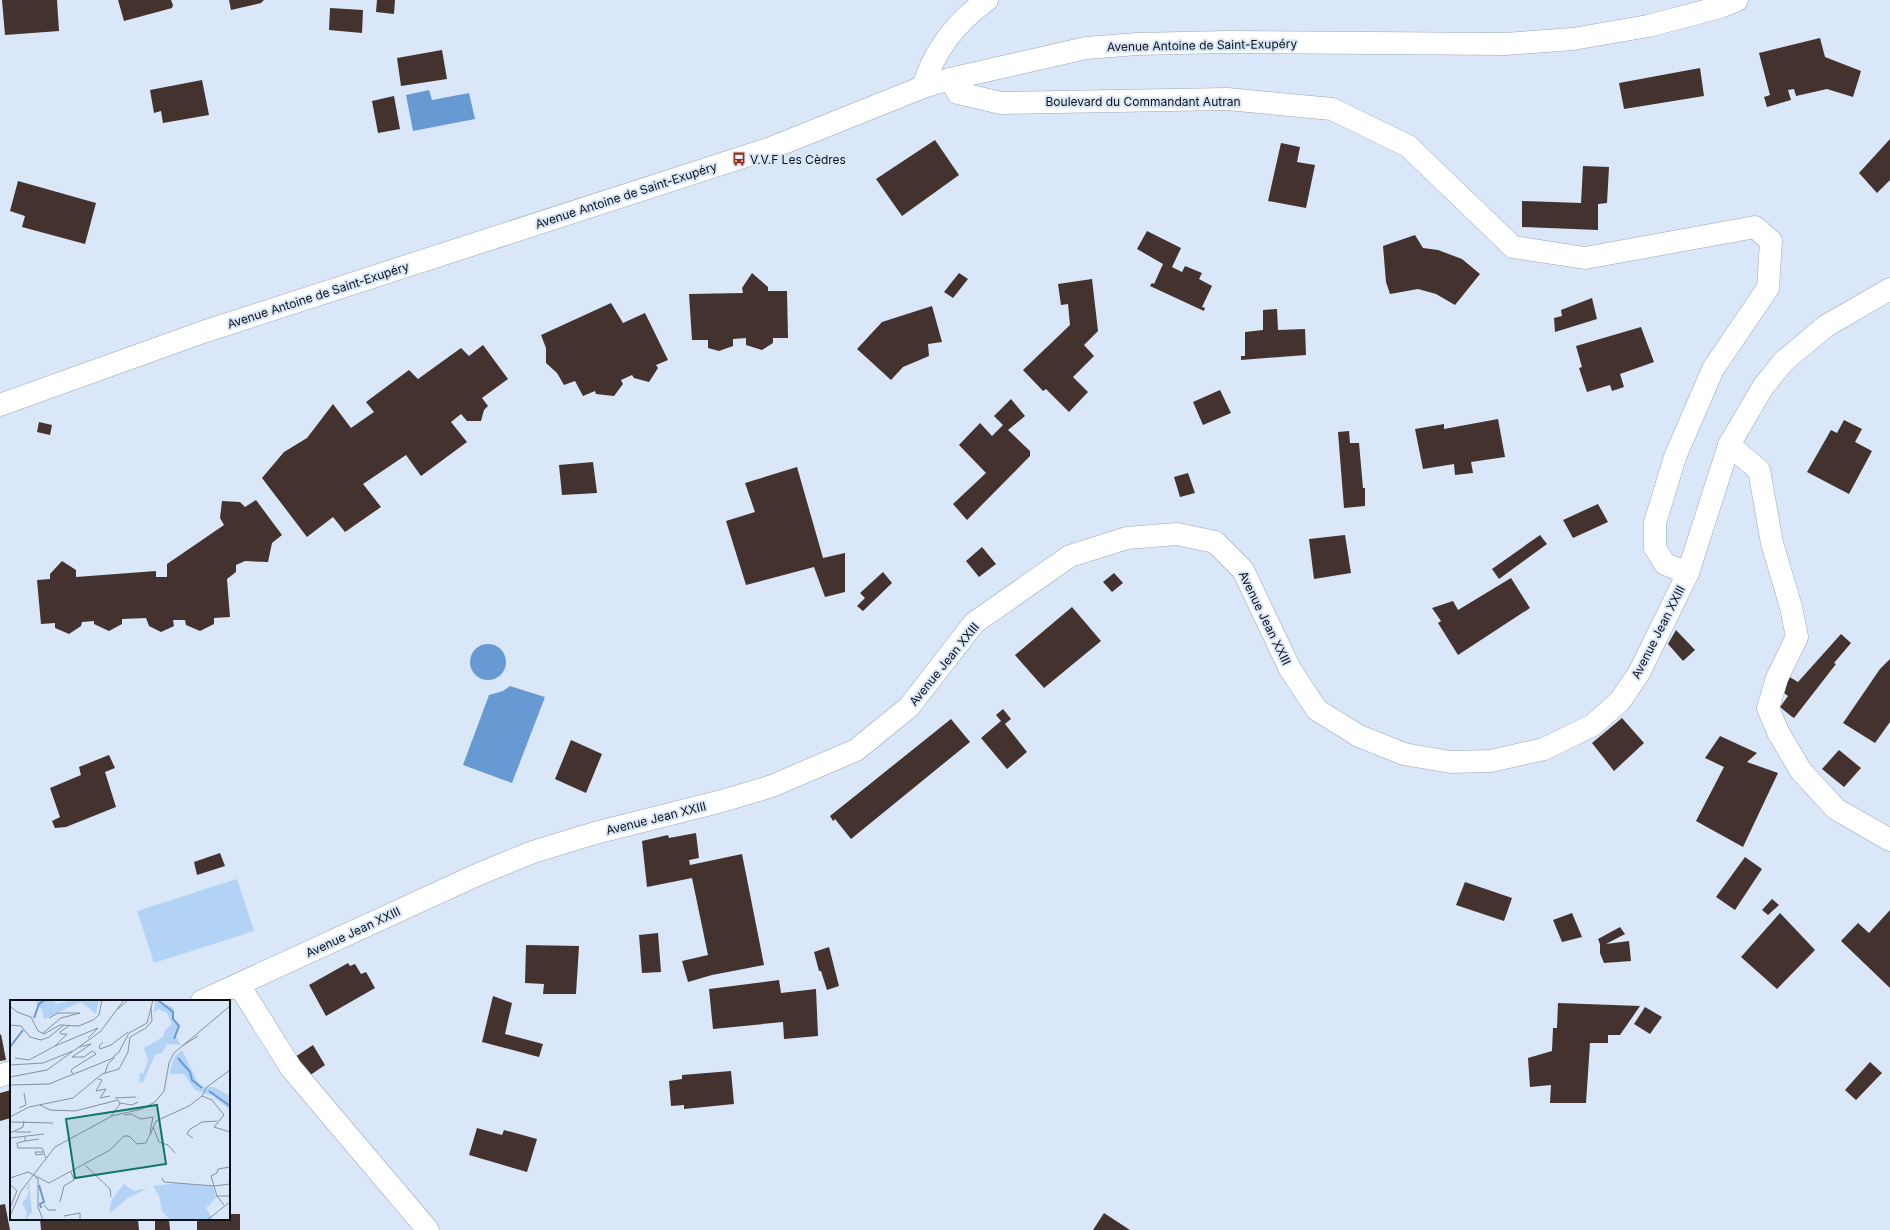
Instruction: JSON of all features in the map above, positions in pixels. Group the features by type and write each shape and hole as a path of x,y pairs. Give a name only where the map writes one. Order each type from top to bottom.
{"street":[{"path":"923,87 929,69 950,33 969,13 987,0"},
{"name":"Avenue Antoine de Saint-Exupéry","path":"0,405 203,332 771,148 923,87 950,79 1086,48 1137,44 1226,42 1505,44 1573,39 1648,26 1720,7 1737,0"},
{"name":"Boulevard du Commandant Autran","path":"950,79 958,93 1001,103 1227,99 1332,109 1408,146 1513,247 1585,258 1754,227 1772,241 1768,288 1713,369 1675,457 1655,523 1655,548 1665,564 1688,573"},
{"name":"Avenue Jean XXIII","path":"204,1000 479,874 533,852 595,833 722,801 772,786 856,750 909,707 974,623 1070,556 1127,538 1177,534 1215,542 1243,570 1290,669 1317,710 1359,736 1404,754 1450,762 1491,761 1544,749 1593,725 1620,701 1639,673 1688,573 1729,444 1763,387 1784,361 1826,326 1890,289"},
{"path":"1729,444 1759,470 1772,543 1791,607 1797,637 1777,678 1768,708 1778,732 1801,771 1836,809 1890,840"},
{"path":"239,985 292,1068 428,1230"},
{"path":"0,1076 10,1072"}],"shaded area":[{"path":"429,90 432,100 469,93 475,119 413,131 406,95"},
{"path":"492,644 501,649 505,655 505,669 501,675 492,680 484,680 475,675 471,669 470,658 475,649 481,645"},
{"path":"510,686 545,697 512,783 463,765 489,695 503,691"},
{"path":"237,879 254,931 154,963 137,911"}],"building":[{"path":"2,0 57,0 59,31 5,35"},
{"path":"118,0 171,0 173,5 172,8 124,21"},
{"path":"229,0 264,0 261,3 231,10"},
{"path":"377,0 395,0 394,14 376,12"},
{"path":"330,8 363,10 362,33 329,30"},
{"path":"1820,38 1825,57 1861,71 1853,97 1827,89 1796,96 1794,89 1788,90 1791,100 1767,107 1764,97 1770,95 1759,53"},
{"path":"442,50 447,79 401,86 397,58"},
{"path":"1700,68 1704,96 1624,109 1619,83"},
{"path":"202,80 209,115 163,123 161,111 154,113 150,90"},
{"path":"394,96 400,129 378,133 372,101"},
{"path":"1890,139 1890,180 1877,193 1859,173"},
{"path":"935,140 959,175 902,216 876,179"},
{"path":"1281,143 1300,147 1297,162 1315,165 1306,208 1268,201"},
{"path":"1583,166 1609,167 1607,203 1598,204 1598,230 1522,227 1522,201 1581,203"},
{"path":"18,181 96,203 85,244 22,227 25,216 10,211"},
{"path":"1147,231 1181,248 1172,267 1182,272 1185,266 1202,273 1199,279 1212,286 1202,307 1205,308 1204,311 1150,286 1152,283 1154,284 1163,264 1137,249"},
{"path":"1415,235 1423,248 1438,250 1462,259 1480,274 1455,305 1436,294 1418,289 1390,294 1386,282 1383,246"},
{"path":"752,273 768,287 768,291 787,291 788,338 773,338 773,343 762,350 746,345 746,338 733,339 733,346 719,351 708,348 708,340 692,340 689,294 743,293 742,288"},
{"path":"959,273 968,279 953,298 944,292"},
{"path":"1092,279 1098,331 1084,345 1094,356 1073,377 1088,392 1069,412 1046,389 1043,391 1023,370 1070,325 1068,304 1061,305 1058,284"},
{"path":"1592,298 1597,319 1555,332 1554,318 1562,316 1561,310"},
{"path":"611,303 623,323 645,313 668,360 656,365 658,368 649,382 634,378 632,375 621,380 623,384 614,396 596,394 595,391 583,396 575,381 564,385 557,373 546,363 546,348 541,335"},
{"path":"932,306 942,342 928,344 929,356 903,367 891,380 857,349 882,322"},
{"path":"1277,309 1278,330 1305,329 1306,355 1241,360 1241,356 1245,356 1245,332 1263,330 1263,310"},
{"path":"1641,327 1654,362 1620,374 1624,387 1612,391 1610,385 1587,392 1579,368 1582,367 1576,346"},
{"path":"483,345 508,379 482,398 488,406 484,410 481,421 467,421 461,414 451,422 467,442 421,476 406,455 363,484 381,507 345,532 333,517 307,537 262,478 284,452 307,438 333,404 351,428 374,412 366,402 409,370 418,379 461,348 469,356"},
{"path":"1220,390 1231,413 1203,425 1193,402"},
{"path":"1011,399 1025,416 1008,430 1030,451 1030,456 967,520 953,504 986,473 959,445 980,423 992,436 1003,425 994,416"},
{"path":"1498,419 1505,457 1471,462 1473,473 1455,475 1454,464 1423,469 1415,429 1444,424 1444,429"},
{"path":"1844,420 1862,429 1855,442 1872,451 1849,494 1807,472 1831,430 1837,433"},
{"path":"39,422 52,425 50,435 37,432"},
{"path":"1349,431 1350,443 1359,443 1363,488 1365,488 1365,506 1344,508 1338,432"},
{"path":"593,462 597,493 562,495 559,465"},
{"path":"797,467 823,558 845,553 845,592 825,597 814,567 746,585 726,521 755,512 745,483"},
{"path":"1188,473 1195,493 1180,497 1174,477"},
{"path":"256,500 282,535 272,543 268,562 245,561 236,565 236,572 227,579 230,617 214,618 214,624 200,631 186,625 185,620 173,620 174,626 161,632 149,626 146,618 122,619 122,624 109,631 94,624 94,621 82,622 81,626 69,634 55,628 55,623 41,624 37,580 50,579 50,574 62,561 76,570 76,577 156,571 156,577 167,577 167,564 224,525 220,518 222,501 240,502 245,507"},
{"path":"1598,504 1608,522 1573,538 1563,520"},
{"path":"1345,535 1351,573 1314,579 1309,539"},
{"path":"1540,535 1547,544 1499,579 1492,569"},
{"path":"982,547 996,564 979,577 966,561"},
{"path":"883,572 892,583 863,611 857,606 865,598 860,593"},
{"path":"1114,573 1123,583 1112,592 1103,582"},
{"path":"1511,578 1530,608 1458,655 1438,623 1441,621 1432,608 1453,601 1458,610"},
{"path":"1072,607 1101,641 1044,688 1015,655"},
{"path":"1676,630 1695,650 1683,661 1668,644"},
{"path":"1841,634 1851,643 1834,663 1836,664 1794,718 1780,707 1788,696 1779,689 1788,676 1798,682"},
{"path":"1890,659 1890,722 1875,743 1843,723 1880,669"},
{"path":"1003,709 1011,719 1005,724 1027,752 1007,769 981,738 1001,721 996,715"},
{"path":"1622,718 1644,743 1614,771 1592,743"},
{"path":"951,719 970,742 851,839 835,819 833,821 830,816"},
{"path":"1720,736 1757,753 1747,762 1778,773 1743,847 1696,821 1724,767 1705,758"},
{"path":"571,740 602,754 586,793 555,779"},
{"path":"1839,750 1861,768 1844,787 1822,769"},
{"path":"109,755 115,768 105,772 116,807 66,827 55,828 52,821 60,817 50,788 81,775 79,767"},
{"path":"696,833 699,858 689,860 690,865 742,854 764,965 712,975 688,982 682,961 708,955 692,878 647,887 642,841 668,835 669,838"},
{"path":"220,853 225,866 197,875 194,862"},
{"path":"1745,857 1762,869 1735,910 1716,897"},
{"path":"1465,882 1512,898 1504,921 1456,905"},
{"path":"1772,899 1779,905 1768,915 1762,910"},
{"path":"1890,910 1890,988 1841,941 1858,923 1869,933"},
{"path":"1572,913 1582,937 1562,942 1553,920"},
{"path":"1780,913 1815,950 1777,989 1741,957"},
{"path":"1620,927 1625,934 1606,944 1629,941 1631,961 1604,963 1600,953 1600,944 1598,939"},
{"path":"658,933 661,972 642,973 639,935"},
{"path":"526,945 579,946 576,994 543,994 544,984 525,983"},
{"path":"829,947 839,986 827,990 821,971 819,971 814,952"},
{"path":"348,963 350,966 355,964 361,974 366,972 375,988 326,1016 309,985"},
{"path":"779,980 781,993 816,989 818,1036 784,1039 783,1022 713,1029 709,989"},
{"path":"493,996 512,1003 505,1034 543,1044 539,1057 482,1042"},
{"path":"1558,1003 1640,1006 1620,1035 1608,1035 1608,1043 1590,1043 1586,1103 1550,1103 1551,1085 1530,1087 1528,1058 1552,1051 1553,1028 1557,1028"},
{"path":"1645,1007 1662,1017 1650,1034 1634,1024"},
{"path":"1,1034 6,1060 0,1061 0,1035"},
{"path":"313,1045 325,1065 306,1078 292,1059"},
{"path":"1870,1062 1882,1073 1856,1100 1845,1090"},
{"path":"731,1071 734,1104 684,1109 684,1105 671,1106 669,1081 682,1079 682,1075"},
{"path":"10,1090 10,1118 0,1121 0,1093"},
{"path":"477,1128 502,1135 504,1130 537,1139 527,1172 469,1155"},
{"path":"5,1204 10,1230 0,1230 0,1205"},
{"path":"1104,1213 1130,1230 1093,1230"},
{"path":"230,1214 240,1214 240,1230 197,1230 197,1220 230,1220"},
{"path":"40,1220 138,1220 139,1230 41,1230"},
{"path":"155,1220 169,1220 170,1230 155,1230"}],"place":[{"name":"V.V.F Les Cèdres","path":"739,159"}]}
